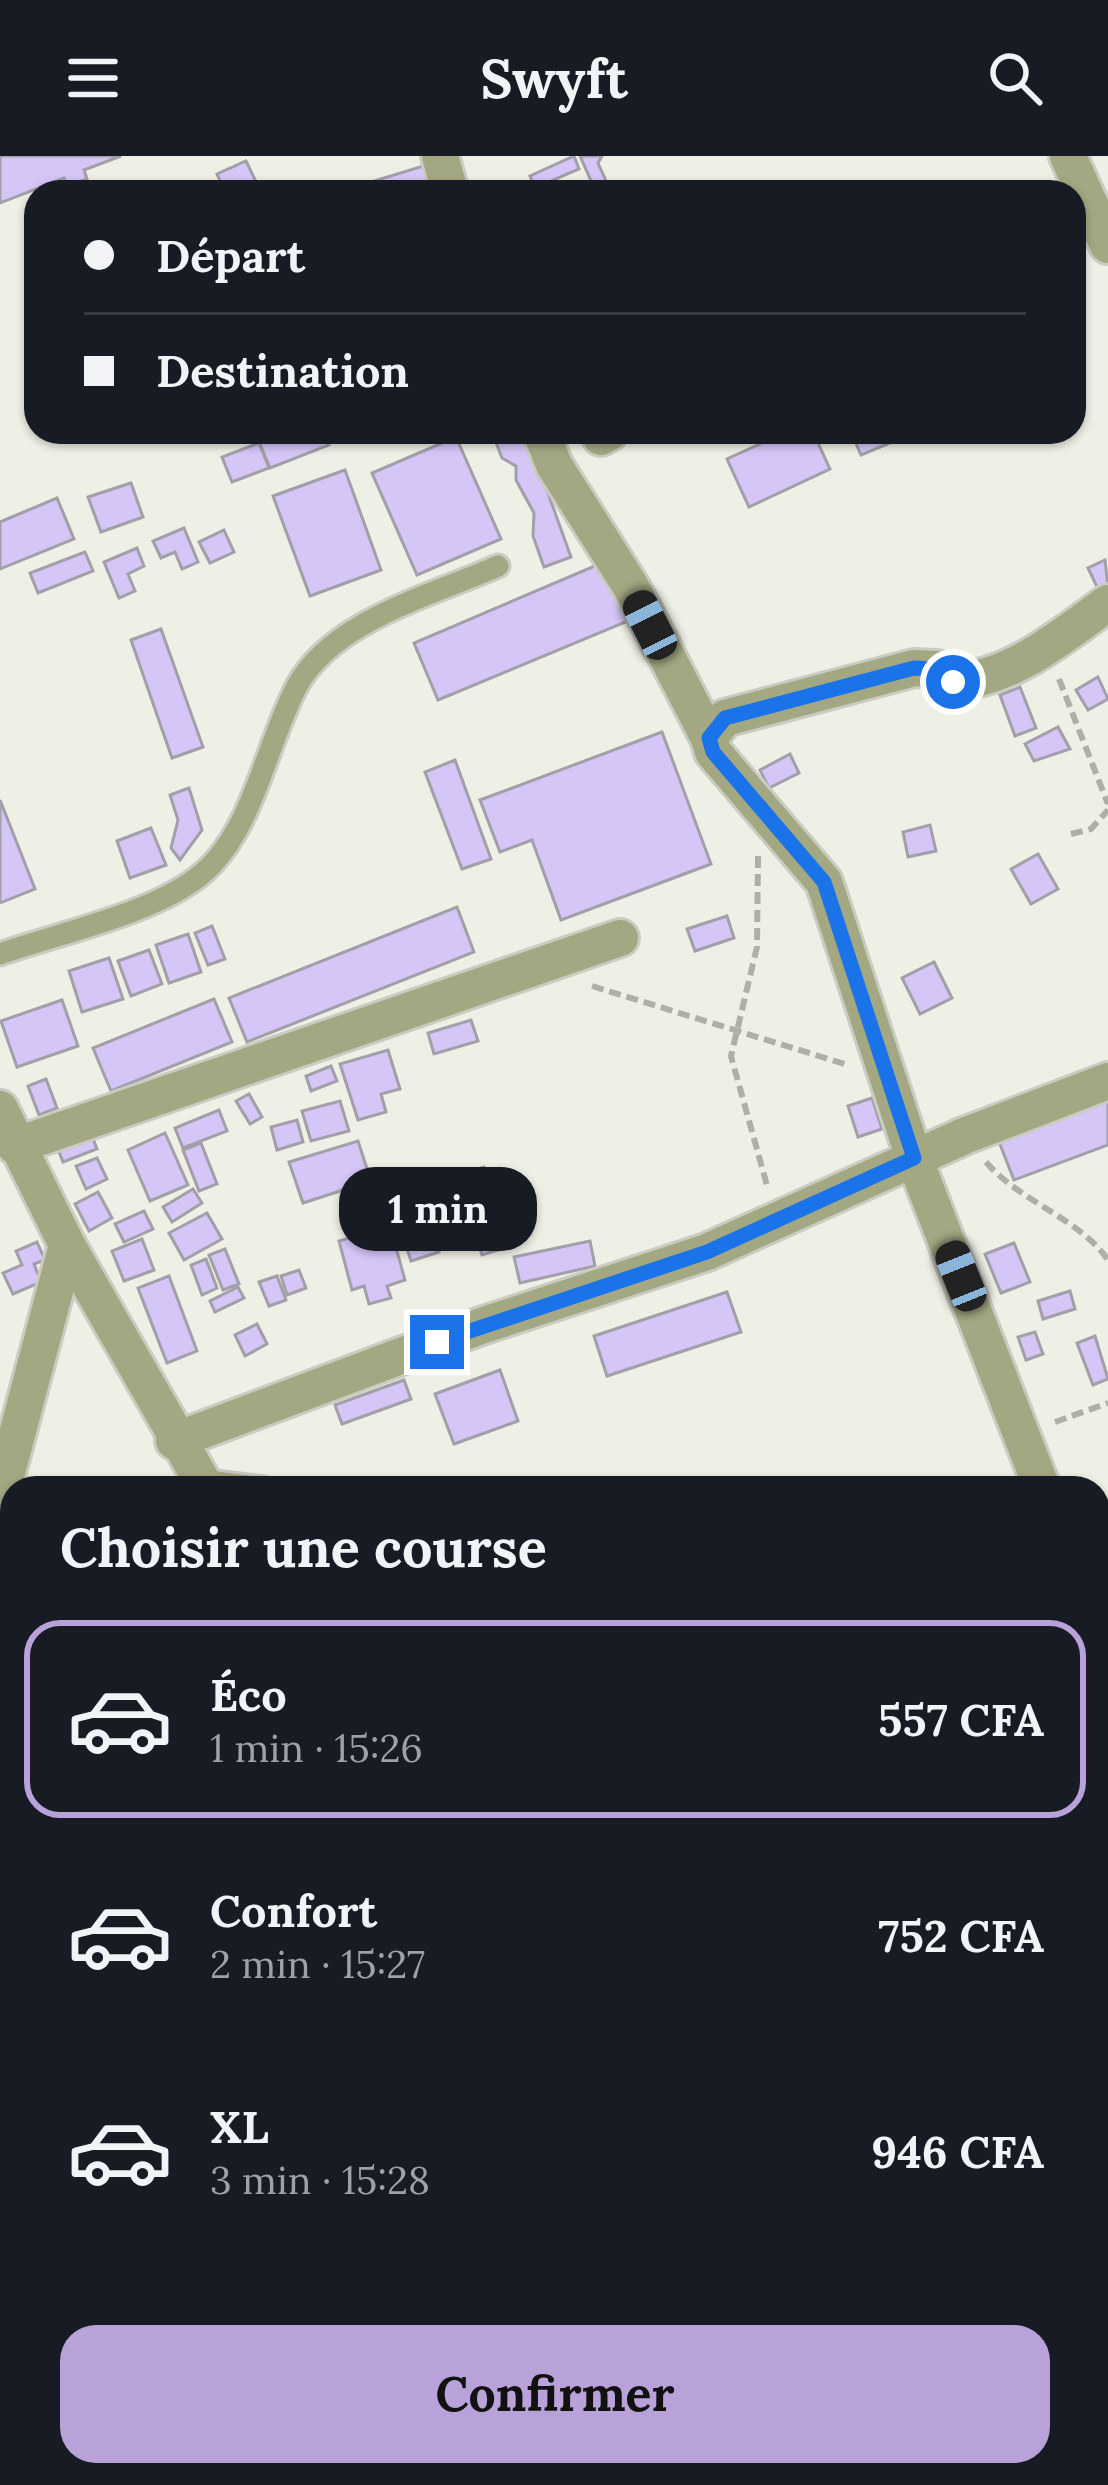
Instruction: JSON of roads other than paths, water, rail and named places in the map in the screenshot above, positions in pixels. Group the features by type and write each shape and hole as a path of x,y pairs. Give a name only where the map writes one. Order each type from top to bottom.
{"street":[{"path":"1086,214 1108,245"},
{"path":"548,444 713,752 824,882 892,1078 914,1158 1038,1476"},
{"path":"709,738 725,718 914,668 937,669 953,682 972,681 1047,647 1108,603"},
{"path":"15,1146 620,938"},
{"path":"174,1441 481,1326 777,1224 964,1136 1108,1081"},
{"path":"0,1109 67,1245 198,1476"},
{"path":"6,1476 67,1245"}],"lane":[{"path":"0,953 182,890 209,868 235,829 299,682 347,633 497,566"}]}
